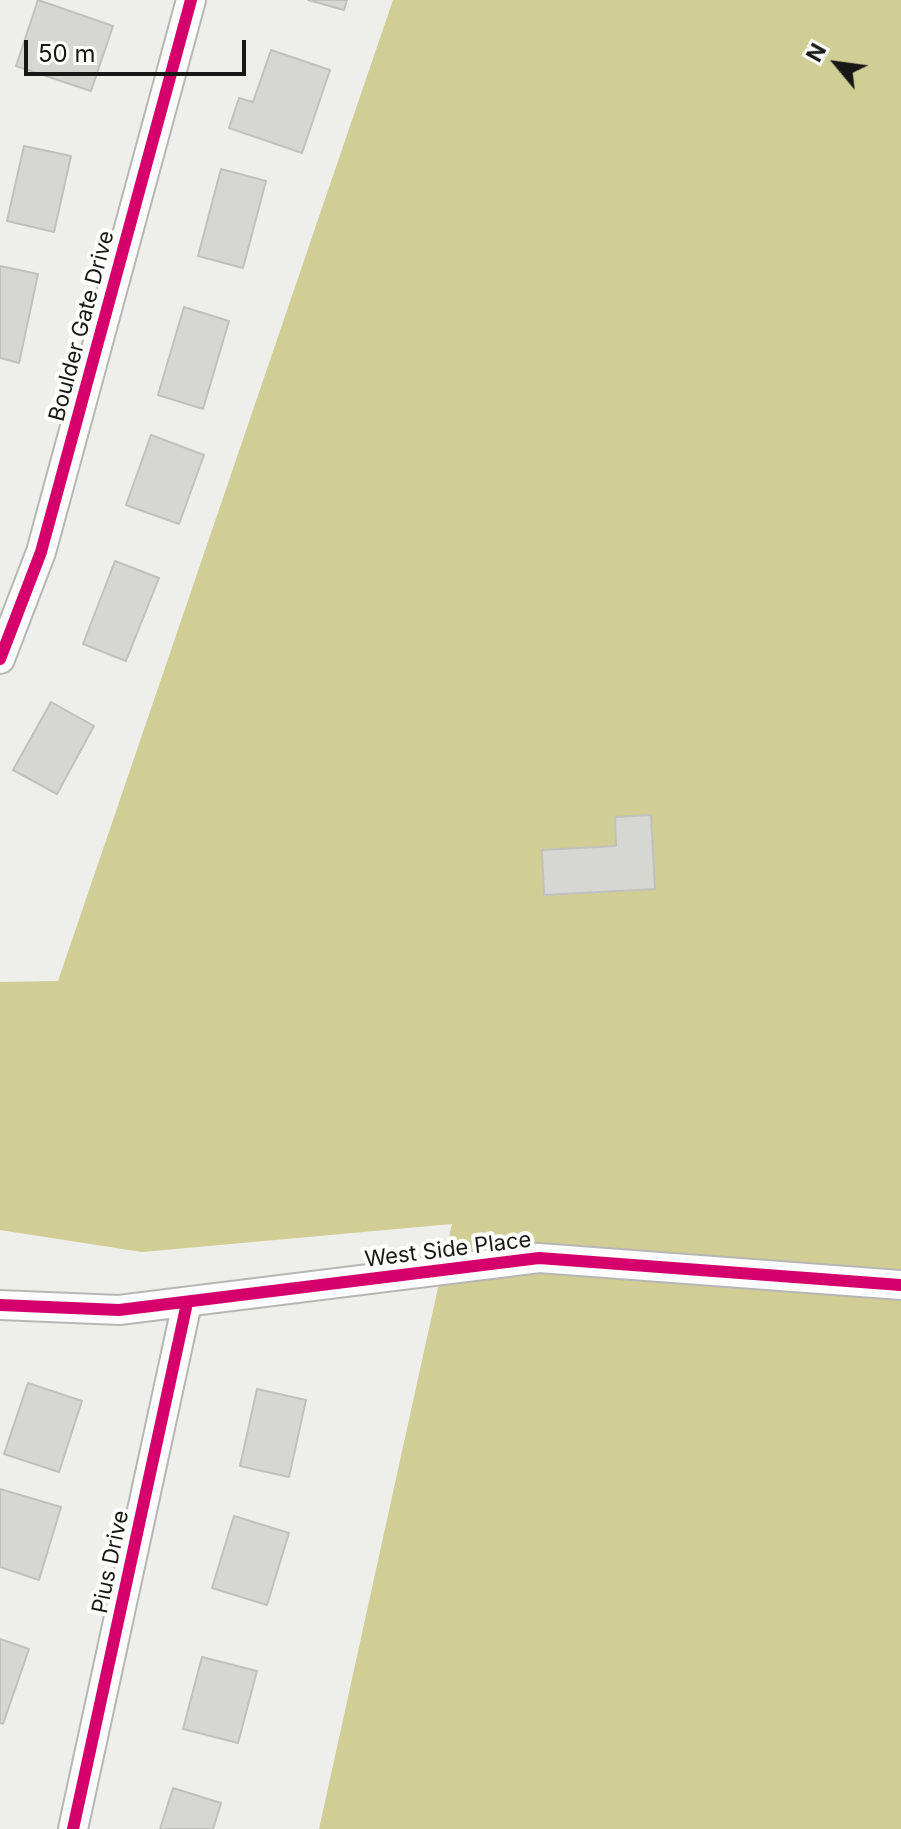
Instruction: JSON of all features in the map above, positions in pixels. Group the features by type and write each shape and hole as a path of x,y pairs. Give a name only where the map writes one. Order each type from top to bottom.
{"street":[{"name":"Boulder Gate Drive","path":"0,659 41,552 191,0"},
{"name":"West Side Place","path":"0,1305 119,1310 539,1258 901,1285"},
{"name":"Pius Drive","path":"73,1829 187,1303"}],"shaded area":[{"path":"393,0 901,0 901,1829 319,1829 452,1224 142,1252 0,1230 0,982 58,981"}],"building":[{"path":"38,0 113,26 91,91 16,66"},
{"path":"308,0 347,0 344,10"},
{"path":"271,50 330,70 302,153 229,128 239,98 253,102"},
{"path":"24,146 71,156 54,232 7,221"},
{"path":"221,169 266,181 243,268 198,256"},
{"path":"0,266 38,274 19,363 0,358"},
{"path":"184,307 229,321 203,409 158,395"},
{"path":"151,435 204,455 179,524 126,505"},
{"path":"115,561 159,578 126,661 83,644"},
{"path":"51,702 94,726 57,794 13,770"},
{"path":"651,815 655,889 544,895 542,850 616,846 615,817"},
{"path":"28,1383 82,1401 59,1472 4,1454"},
{"path":"257,1389 306,1400 289,1477 240,1466"},
{"path":"0,1489 61,1507 39,1580 0,1567"},
{"path":"234,1516 289,1533 267,1605 212,1588"},
{"path":"0,1639 29,1649 3,1724 0,1723"},
{"path":"202,1657 257,1671 238,1743 183,1729"},
{"path":"173,1788 221,1803 213,1829 160,1829"}],"cycle path":[{"path":"0,659 41,552 191,0"},
{"path":"0,1305 119,1310 539,1258 901,1285"},
{"path":"73,1829 187,1303"}]}
